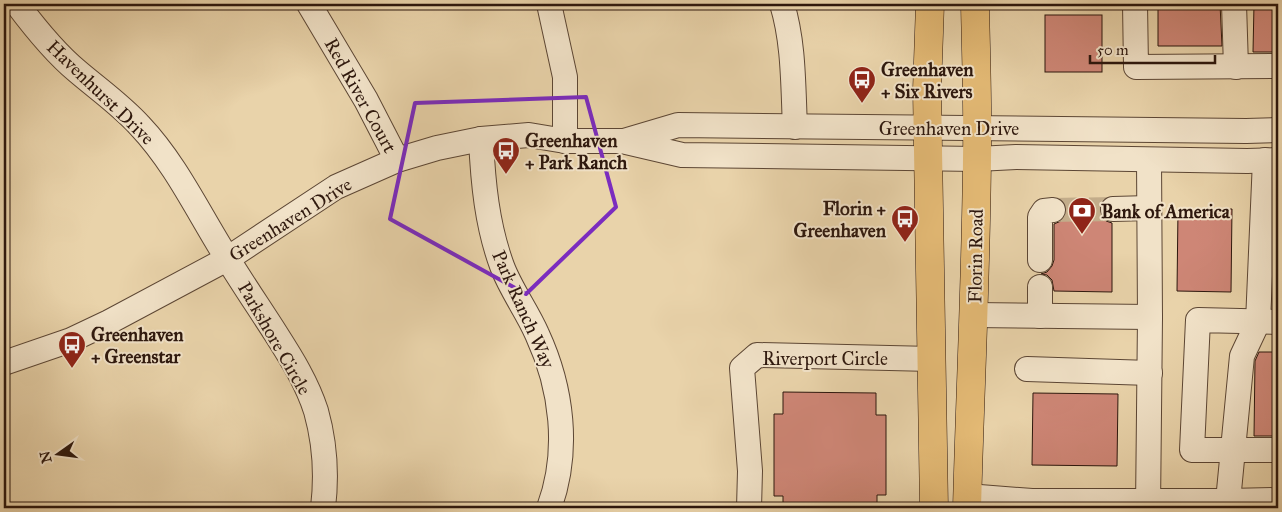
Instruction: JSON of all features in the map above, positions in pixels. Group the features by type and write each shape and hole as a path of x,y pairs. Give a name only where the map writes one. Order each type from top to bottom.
{"main road":[{"path":"930,4 927,90 934,508"},
{"name":"Florin Road","path":"967,502 974,315 977,159 975,4"}],"street":[{"name":"Havenhurst Drive","path":"17,4 53,49 76,71 122,107 158,146 227,259"},
{"name":"Red River Court","path":"309,4 366,100 397,160"},
{"path":"549,4 565,77 565,141"},
{"path":"782,4 791,49 795,127"},
{"path":"1135,4 1136,67 1278,66"},
{"path":"1234,4 1242,67"},
{"path":"1242,67 1247,4"},
{"name":"Greenhaven Drive","path":"622,141 678,125 1246,132 1278,130"},
{"name":"Greenhaven Drive","path":"4,363 56,346 101,326 227,259 336,186 397,160 437,148 481,139 529,135 565,141 622,141 682,155 977,159 1016,157 1227,161 1274,156"},
{"name":"Park Ranch Way","path":"481,139 486,210 495,244 509,283 536,332 549,362 558,400 561,439 558,471 549,508"},
{"path":"1228,505 1242,356 1268,322 1274,156"},
{"path":"1148,505 1150,373 1149,160"},
{"path":"1113,209 1149,208"},
{"path":"1040,260 1040,217 1044,211 1053,210"},
{"name":"Parkshore Circle","path":"227,259 293,362 312,402 322,436 325,462 326,489 323,508"},
{"path":"1040,287 1040,316"},
{"path":"974,315 1150,317"},
{"path":"1268,322 1198,320 1192,450 1278,450"},
{"name":"Riverport Circle","path":"749,508 750,471 742,368 757,355 932,359"},
{"path":"1027,369 1150,373"},
{"path":"967,502 1032,501 1148,505 1228,505 1278,500"}],"highlighted area":[{"path":"586,97 616,207 526,294 390,219 415,103"}],"building":[{"path":"1158,4 1220,4 1222,46 1158,46"},
{"path":"1254,4 1278,4 1278,52 1253,52"},
{"path":"1045,15 1102,15 1102,72 1045,72"},
{"name":"Bank of America","path":"1066,206 1100,207 1102,217 1112,223 1112,292 1054,291 1052,280 1047,275 1041,274 1047,272 1052,266 1054,260 1054,224 1061,221 1065,216"},
{"path":"1232,209 1231,292 1177,291 1178,210"},
{"path":"1259,352 1278,352 1278,436 1254,436 1255,361"},
{"path":"783,392 876,393 876,415 886,415 886,495 877,495 877,508 783,508 783,496 774,496 774,414 783,414"},
{"path":"1033,393 1118,394 1117,466 1032,465"}],"tunnel":[{"path":"1053,210 1113,209"}],"place":[{"name":"Greenhaven + Six Rivers","path":"862,104"},
{"name":"Greenhaven + Park Ranch","path":"506,175"},
{"name":"Bank of America","path":"1082,235"},
{"name":"Florin + Greenhaven","path":"905,243"},
{"name":"Greenhaven + Greenstar","path":"72,369"}]}
